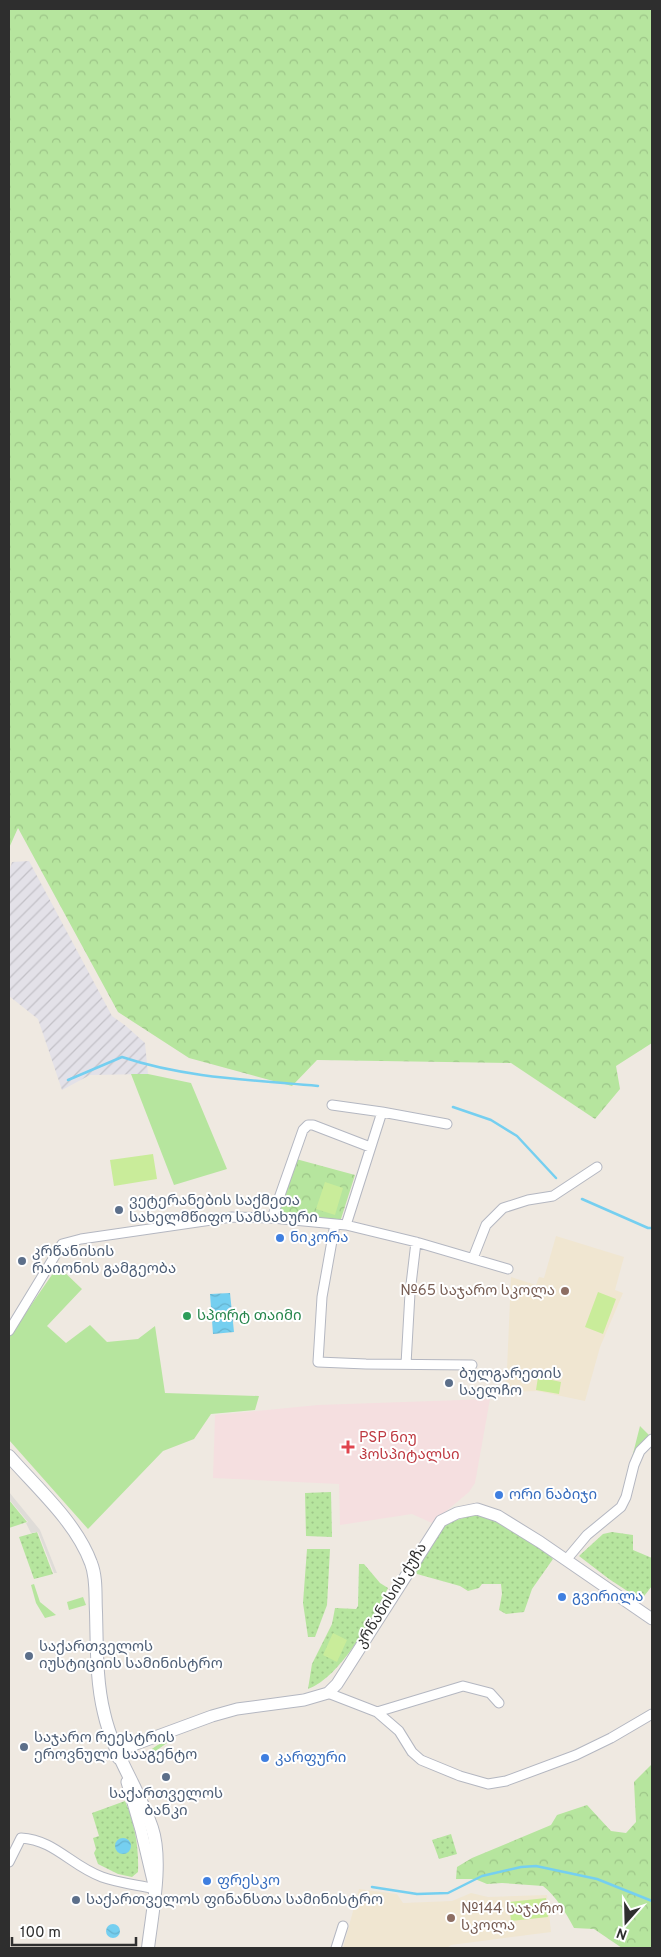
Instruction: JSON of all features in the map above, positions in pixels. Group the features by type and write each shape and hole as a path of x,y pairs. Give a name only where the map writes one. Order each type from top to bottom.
{"main road":[{"path":"9,1456 76,1532 94,1572 99,1675 104,1714 117,1750 135,1785 153,1828 156,1855 155,1889 148,1948"}],"street":[{"path":"332,1106 382,1112 447,1124"},
{"path":"346,1225 382,1112"},
{"path":"272,1218 303,1130 308,1125 313,1125 370,1146"},
{"path":"473,1258 486,1225 503,1208 528,1200 553,1196 598,1167"},
{"path":"9,1331 62,1244 80,1239 232,1217 272,1218 346,1225 416,1242 508,1269"},
{"path":"335,1224 322,1297 318,1362 472,1365"},
{"path":"406,1364 410,1293 416,1242"},
{"path":"566,1560 588,1535 604,1524 621,1507 626,1497 634,1465 640,1451 652,1439"},
{"name":"კრწანისის ქუჩა","path":"328,1693 337,1684 441,1521 457,1513 477,1509 487,1512 521,1530 652,1619"},
{"path":"377,1712 463,1686 490,1693 499,1703"},
{"path":"117,1750 237,1709 304,1700 328,1693 377,1712 399,1731 412,1752 421,1760 460,1776 488,1784 506,1781 576,1755 611,1738 652,1714"},
{"path":"9,1862 21,1838 35,1839 61,1851 76,1864 102,1877 155,1889"},
{"path":"336,1948 343,1926"}],"shaded area":[{"path":"29,861 112,1016 145,1043 148,1074 90,1075 62,1090 38,1019 9,996 9,872 12,862"},
{"name":"№65 საჯარო სკოლა","path":"556,1236 624,1257 615,1290 623,1293 600,1347 585,1401 537,1391 506,1392 511,1277 536,1285 539,1277 544,1278"},
{"name":"PSP ნიუ ჰოსპიტალსი","path":"490,1399 475,1483 469,1492 432,1523 412,1514 340,1525 339,1484 213,1478 215,1415 318,1405"},
{"path":"9,1492 40,1530 57,1573 54,1573 38,1532 31,1533 26,1523 28,1522 9,1499"},
{"name":"№144 საჯარო სკოლა","path":"359,1889 397,1894 403,1903 452,1901 471,1893 488,1897 547,1895 551,1932 451,1945 447,1948 343,1948"}],"green space":[{"path":"9,9 652,9 652,1043 616,1066 620,1089 595,1119 511,1063 317,1060 292,1086 189,1058 118,1012 18,828 9,848"},
{"path":"131,1074 148,1074 191,1083 227,1169 174,1185"},
{"path":"153,1154 157,1179 114,1186 110,1160"},
{"path":"296,1159 355,1175 340,1222 277,1215"},
{"path":"325,1182 343,1188 335,1215 316,1209"},
{"path":"58,1266 82,1289 47,1326 66,1343 90,1325 107,1342 138,1339 155,1326 165,1393 259,1396 255,1410 211,1414 194,1439 163,1451 88,1529 9,1440 9,1337"},
{"path":"598,1292 616,1299 603,1334 585,1327"},
{"path":"538,1377 561,1382 559,1394 536,1390"},
{"path":"640,1426 650,1436 621,1501"},
{"path":"331,1492 332,1537 306,1536 305,1493"},
{"path":"9,1500 27,1522 9,1528"},
{"path":"473,1515 493,1518 553,1559 532,1589 524,1612 506,1614 499,1610 502,1594 501,1584 482,1584 479,1588 468,1591 460,1586 417,1574 414,1570 443,1528 450,1522"},
{"path":"37,1532 53,1574 34,1579 19,1537"},
{"path":"612,1532 633,1535 633,1550 652,1558 652,1586 641,1600 579,1556 603,1534"},
{"path":"307,1549 330,1549 327,1605 315,1637 308,1637 303,1603"},
{"path":"359,1564 364,1564 380,1583 388,1588 344,1660 320,1682 308,1689 312,1664 332,1624 335,1608 356,1609 358,1606"},
{"path":"34,1584 40,1602 56,1615 45,1618 36,1603 31,1585"},
{"path":"83,1597 86,1605 69,1610 67,1602"},
{"path":"333,1633 347,1640 337,1662 323,1655"},
{"path":"174,1738 143,1760 142,1760 156,1746"},
{"path":"652,1764 652,1948 622,1948 594,1929 574,1928 556,1900 543,1886 502,1883 487,1884 475,1879 456,1879 457,1867 472,1858 551,1825 557,1815 587,1805 611,1831 626,1833 636,1822 634,1782"},
{"path":"125,1801 134,1827 138,1854 138,1872 132,1877 118,1874 98,1864 94,1853 96,1849 93,1838 99,1836 92,1813"},
{"path":"451,1834 457,1854 439,1859 432,1840"},
{"path":"546,1898 548,1917 511,1921 509,1902"}],"water":[{"path":"230,1293 234,1332 213,1334 210,1294"},
{"path":"123,1838 131,1846 123,1854 115,1846"},
{"path":"110,1924 116,1924 120,1931 116,1938 110,1938 106,1934 106,1928"}],"waterway":[{"path":"68,1080 122,1057 170,1070 194,1074 318,1086"},
{"path":"453,1107 491,1120 517,1136 556,1178"},
{"path":"582,1199 648,1228 652,1228"},
{"path":"372,1887 417,1894 448,1893 482,1876 521,1867 536,1866 597,1879 652,1901"}],"place":[{"name":"ვეტერანების საქმეთა სახელმწიფო სამსახური","path":"119,1210"},
{"name":"ნიკორა","path":"280,1238"},
{"name":"კრწანისის რაიონის გამგეობა","path":"22,1261"},
{"name":"№65 საჯარო სკოლა","path":"565,1291"},
{"name":"სპორტ თაიმი","path":"187,1316"},
{"name":"ბულგარეთის საელჩო","path":"449,1383"},
{"name":"PSP ნიუ ჰოსპიტალსი","path":"348,1447"},
{"name":"ორი ნაბიჯი","path":"499,1495"},
{"name":"გვირილა","path":"562,1597"},
{"name":"საქართველოს იუსტიციის სამინისტრო","path":"29,1656"},
{"name":"საჯარო რეესტრის ეროვნული სააგენტო","path":"24,1747"},
{"name":"კარფური","path":"265,1758"},
{"name":"საქართველოს ბანკი","path":"166,1777"},
{"name":"ფრესკო","path":"207,1881"},
{"name":"საქართველოს ფინანსთა სამინისტრო","path":"76,1900"},
{"name":"№144 საჯარო სკოლა","path":"451,1918"}]}
